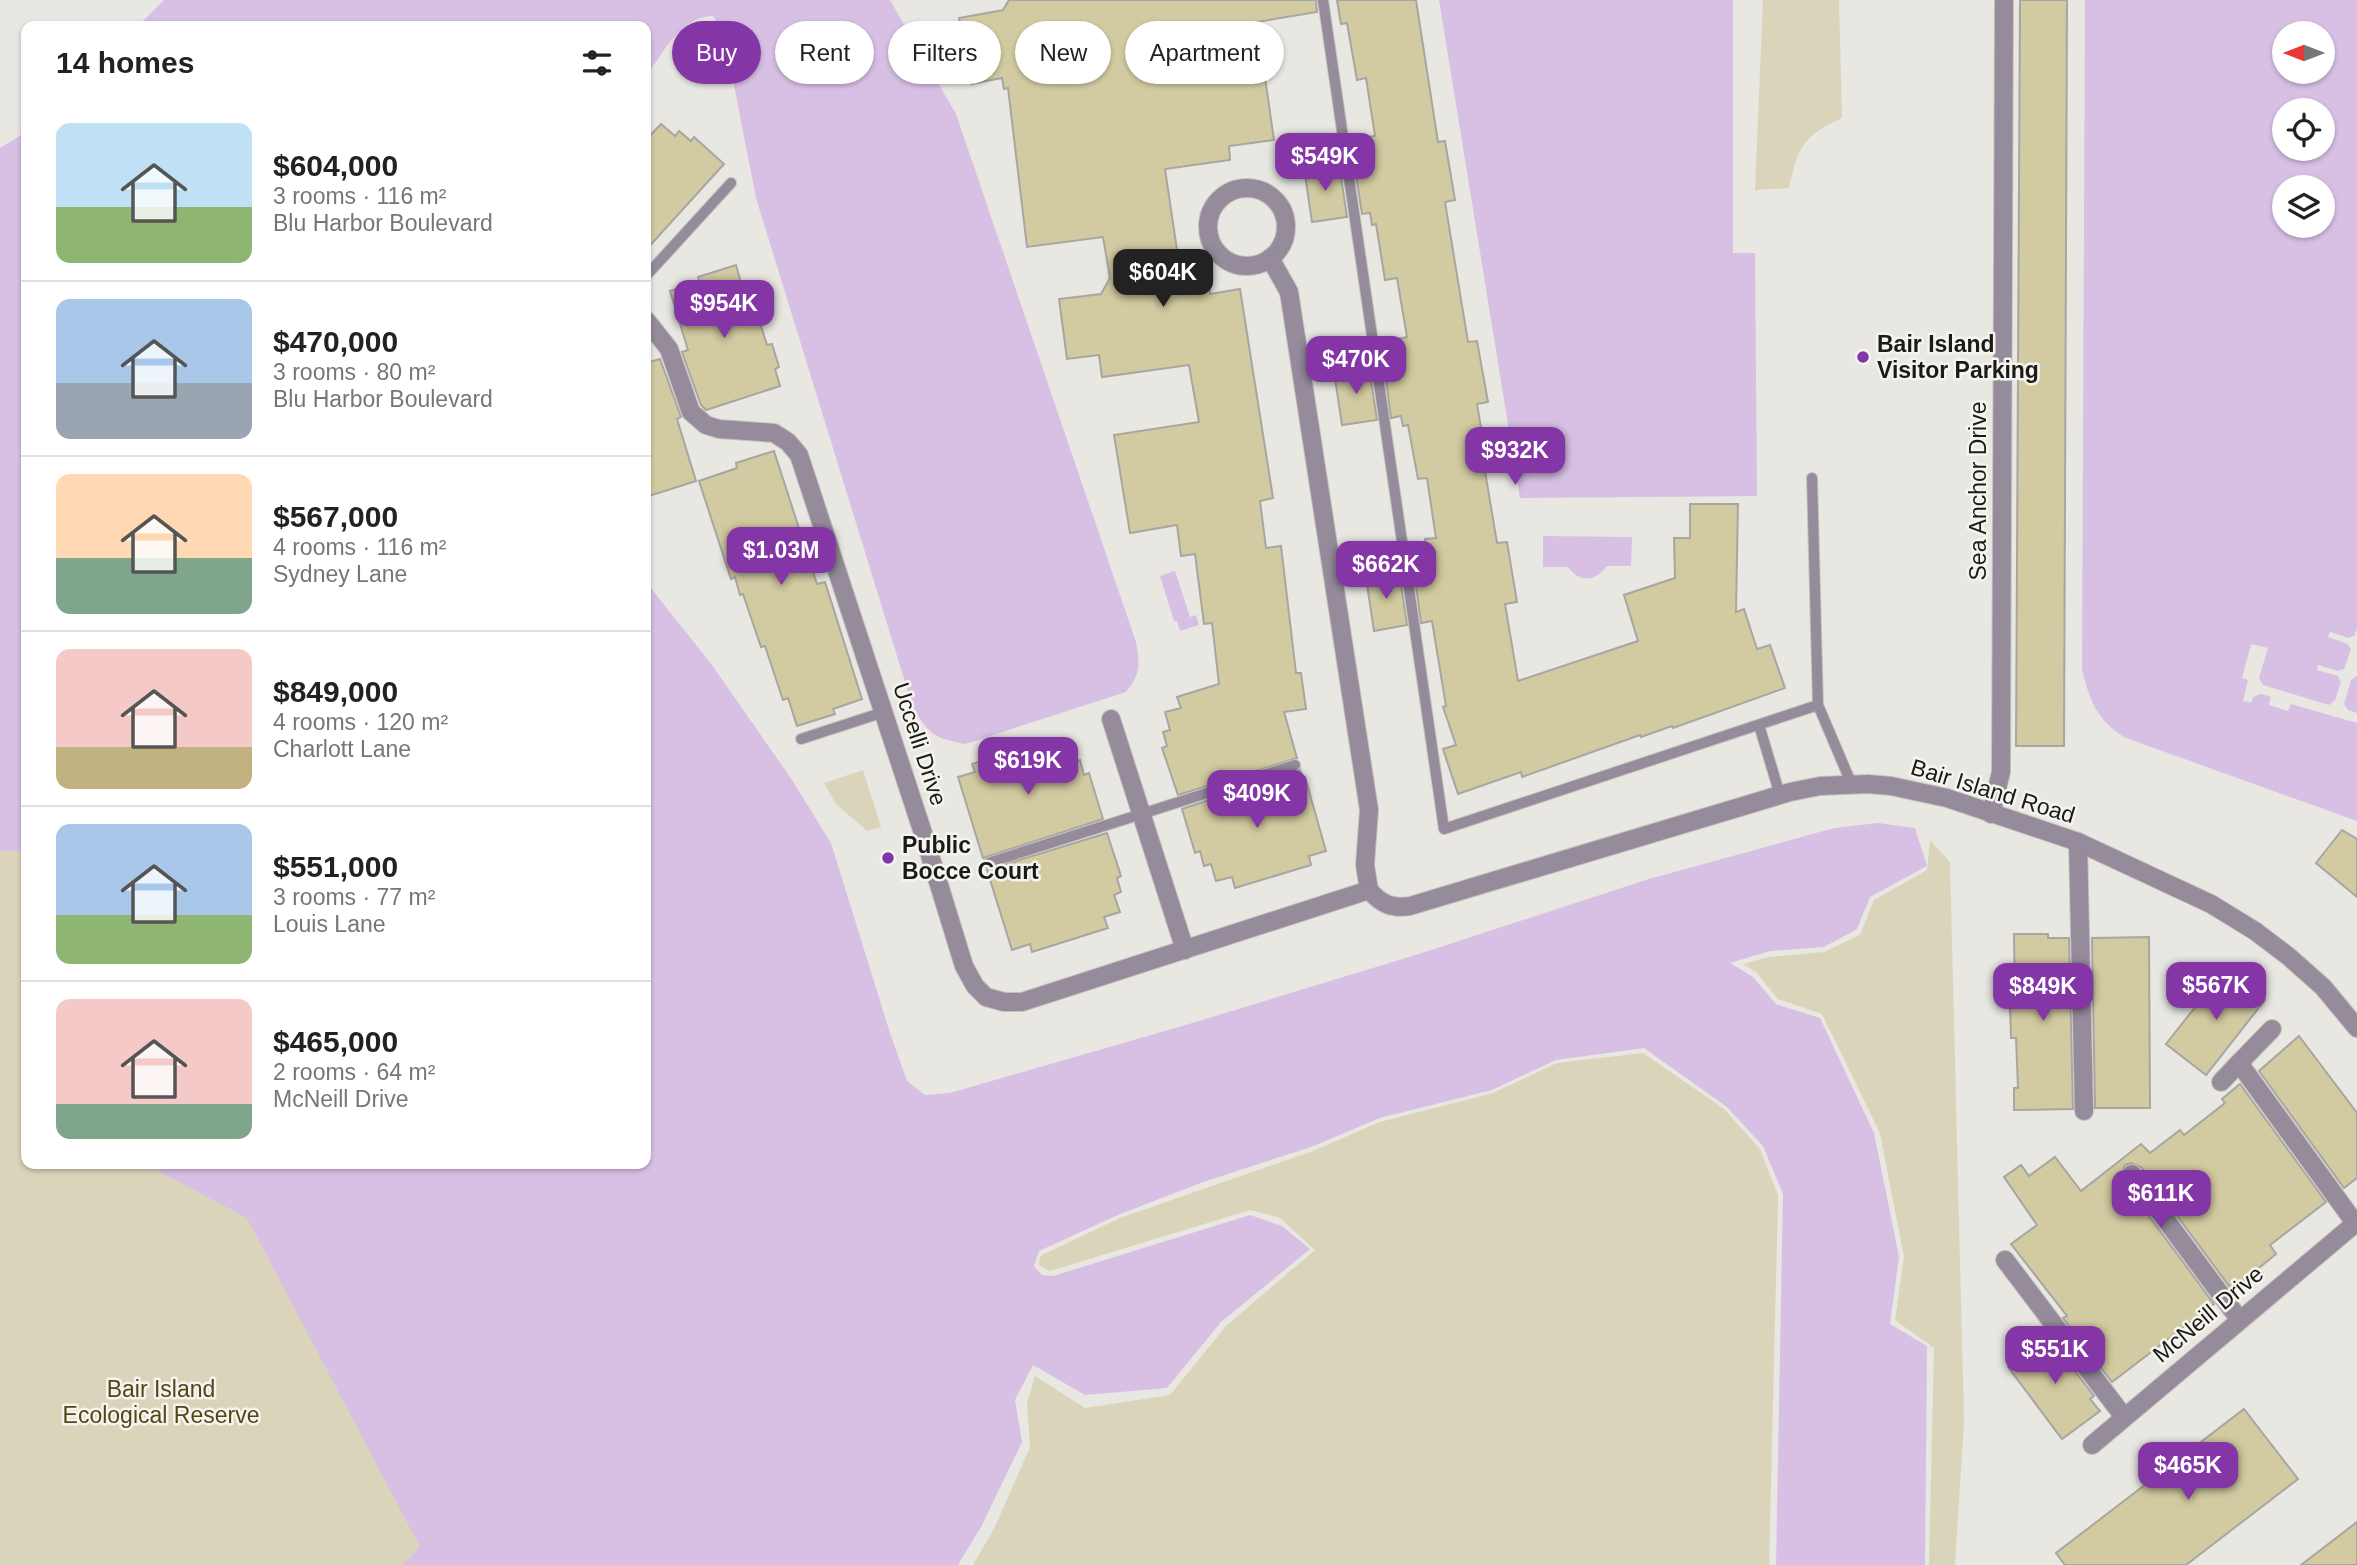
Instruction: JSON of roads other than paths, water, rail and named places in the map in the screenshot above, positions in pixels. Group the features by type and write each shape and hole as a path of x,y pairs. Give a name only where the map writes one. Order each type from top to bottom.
{"street":[{"name":"Sea Anchor Drive","path":"1991,814 2001,772 2004,0"},
{"path":"1242,187 1266,192 1275,200 1286,222 1285,236 1270,258 1245,266 1220,256 1208,233 1208,220 1219,198 1242,187"},
{"path":"1270,258 1289,292 1369,810 1365,865 1369,890"},
{"name":"Uccelli Drive","path":"651,326 670,349 691,412 706,425 719,429 774,433 789,442 799,455 964,966 975,986 986,997 1004,1002 1022,1002 1369,890"},
{"path":"1111,719 1185,950"},
{"name":"Bair Island Road","path":"1369,890 1377,900 1387,906 1410,906 1780,795 1820,786 1891,786 1931,794 2078,842 2210,904 2255,931 2288,956 2323,987 2357,1028"},
{"path":"2078,842 2084,1111"},
{"path":"2221,1082 2272,1029"},
{"path":"2239,1063 2356,1223"},
{"path":"2132,1174 2239,1319"},
{"name":"McNeill Drive","path":"2092,1445 2356,1223"},
{"path":"2004,1260 2123,1417"}],"lane":[{"path":"1323,0 1444,829 1818,705"},
{"path":"651,270 730,183"},
{"path":"1812,478 1818,705 1852,785"},
{"path":"801,739 884,712"},
{"path":"1759,725 1780,795"},
{"path":"988,863 1295,765"}],"place":[{"name":"Bair Island Visitor Parking","path":"1863,357"},
{"name":"Public Bocce Court","path":"888,858"}],"park label":[{"name":"Bair Island Ecological Reserve","path":"161,1402"}]}
